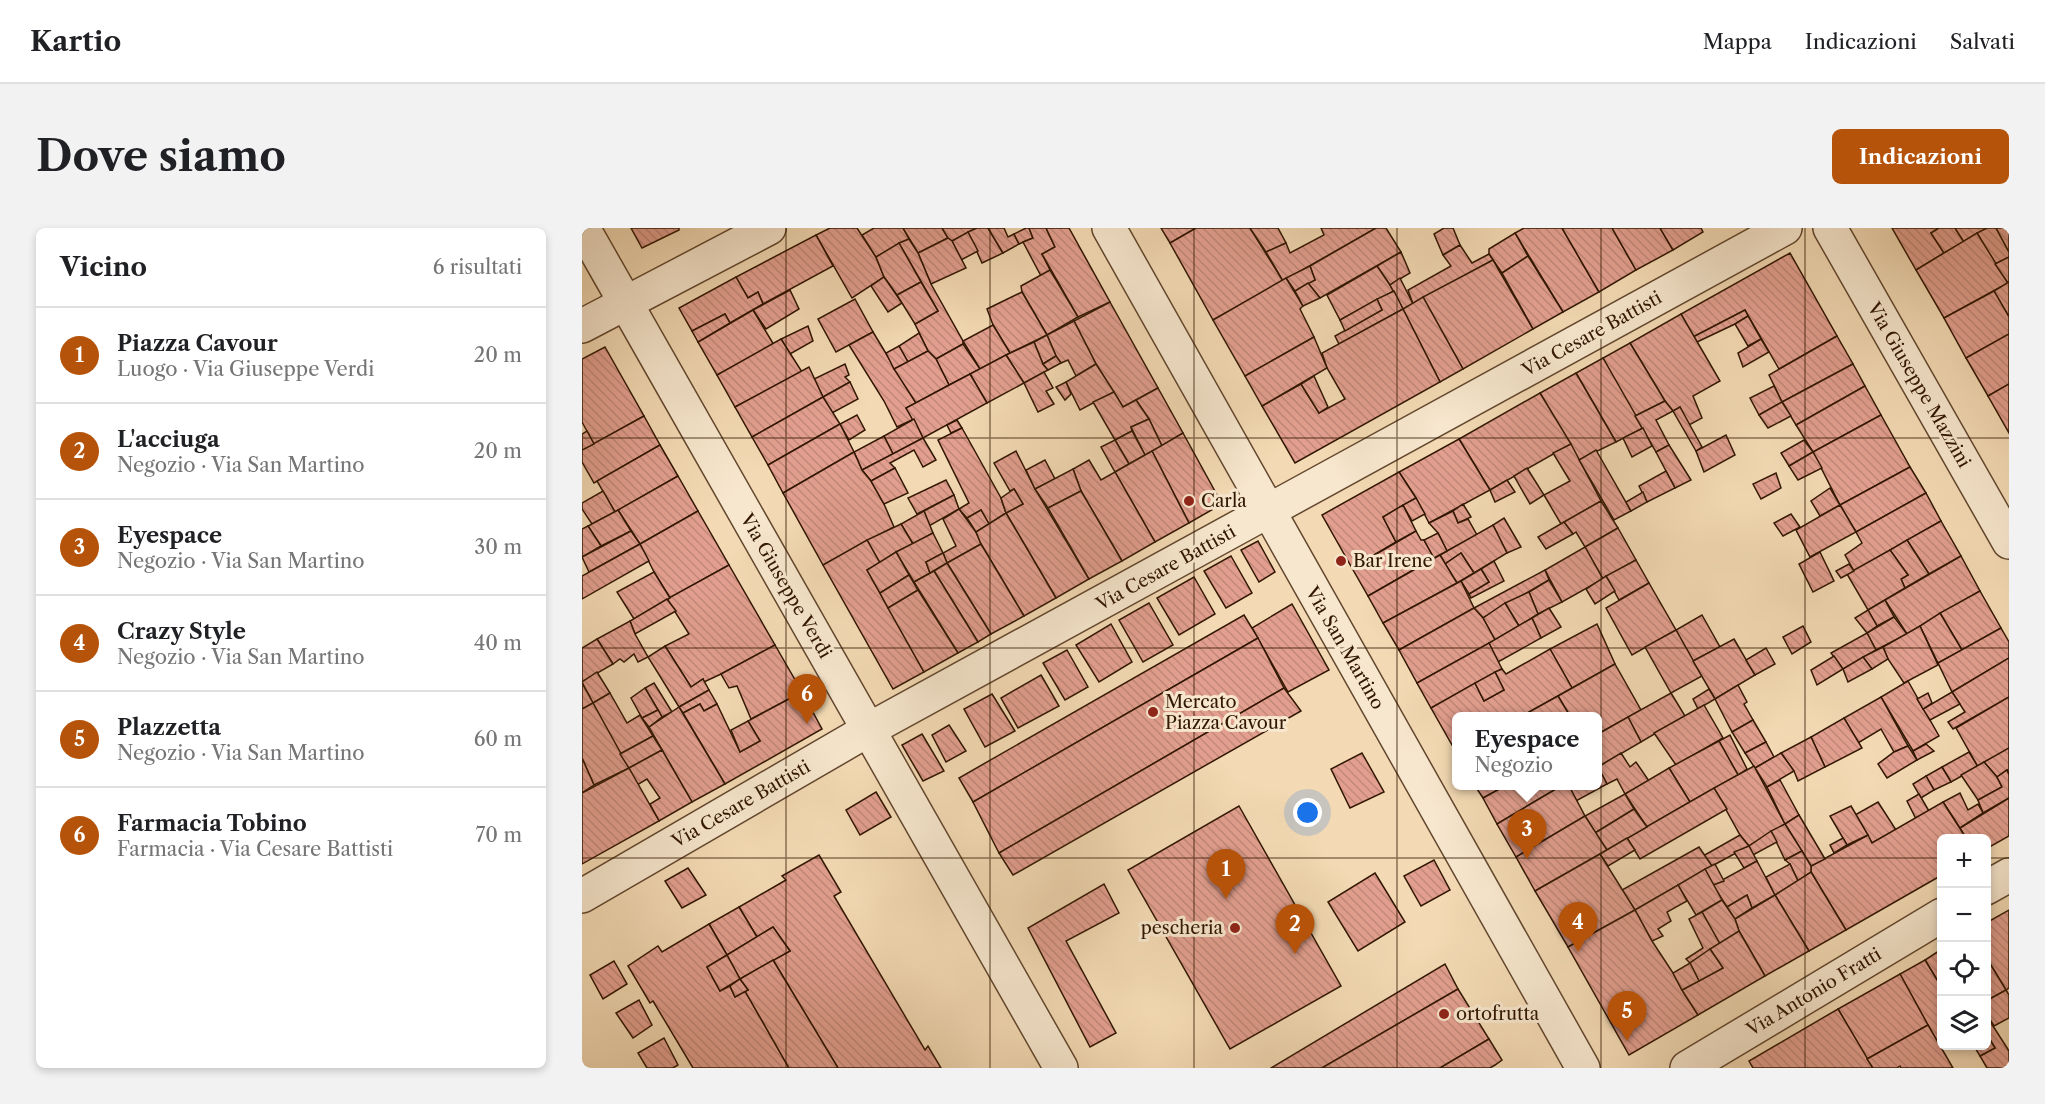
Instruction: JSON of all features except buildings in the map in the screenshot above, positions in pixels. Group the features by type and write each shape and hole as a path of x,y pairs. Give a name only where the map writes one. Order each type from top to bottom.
{"street":[{"name":"Via Giuseppe Verdi","path":"583,228 1061,1068"},
{"path":"582,326 769,228"},
{"name":"Via San Martino","path":"1109,228 1583,1068"},
{"name":"Via Cesare Battisti","path":"582,896 868,730 1785,228"},
{"name":"Via Giuseppe Mazzini","path":"1830,228 2009,542"},
{"path":"1991,885 2009,875"},
{"name":"Via Antonio Fratti","path":"1687,1068 1937,917"}],"place":[{"name":"Carla","path":"1189,501"},
{"name":"Bar Irene","path":"1341,561"},
{"name":"Mercato Piazza Cavour","path":"1153,712"},
{"name":"Farmacia Tobino","path":"807,724"},
{"name":"Eyespace","path":"1527,859"},
{"name":"Piazza Cavour","path":"1226,899"},
{"name":"pescheria","path":"1235,928"},
{"name":"Crazy Style","path":"1578,952"},
{"name":"L'acciuga","path":"1295,954"},
{"name":"ortofrutta","path":"1444,1014"},
{"name":"Plazzetta","path":"1627,1041"}]}
